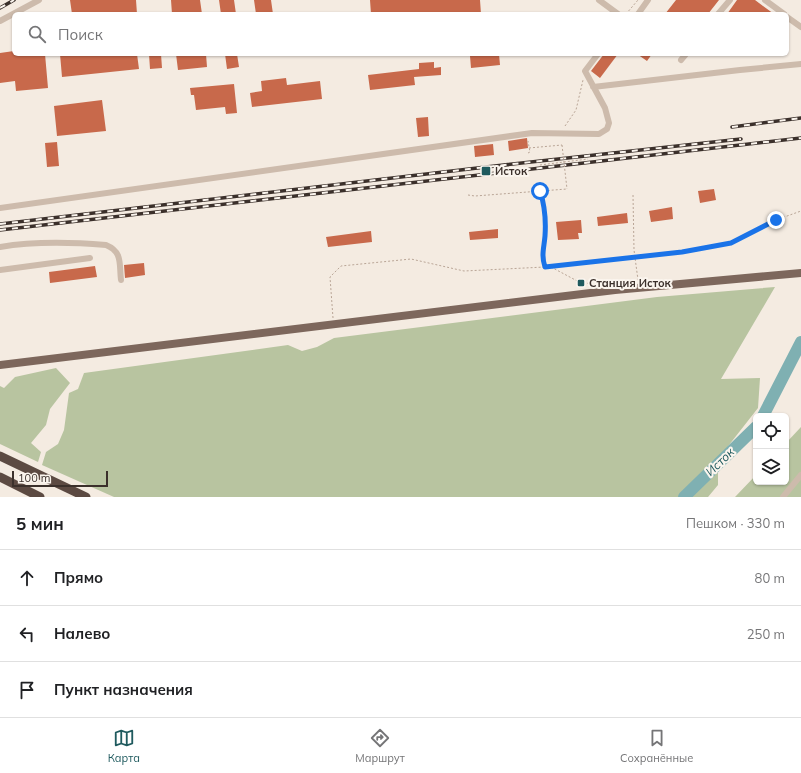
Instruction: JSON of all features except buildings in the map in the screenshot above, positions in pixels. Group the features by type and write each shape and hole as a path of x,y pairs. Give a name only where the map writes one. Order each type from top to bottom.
{"highway":[{"path":"0,456 86,497"},
{"path":"0,477 40,497"}],"main road":[{"path":"0,365 609,291 801,274"}],"street":[{"path":"16,12 38,0"},
{"path":"599,0 615,12"},
{"path":"639,12 648,0"},
{"path":"720,12 730,0"},
{"path":"765,0 781,12"},
{"path":"0,21 12,14"},
{"path":"789,18 801,27"},
{"path":"0,208 528,134 599,134 607,130 609,123 605,108 584,71 596,56"},
{"path":"681,60 684,56"},
{"path":"593,87 801,64"},
{"path":"0,247 54,242 106,245 113,248 118,254 121,280"},
{"path":"0,270 90,258"},
{"path":"782,497 801,475"}],"path":[{"path":"628,12 638,0"},
{"path":"560,134 576,110 584,71"},
{"path":"528,134 530,152 528,153"},
{"path":"468,194 475,196 567,189 562,145 529,148"},
{"path":"540,165 588,159"},
{"path":"541,191 545,220 545,237 542,252 545,267"},
{"path":"633,195 635,258 640,288"},
{"path":"333,324 330,277 341,266 411,259 464,271 550,267 635,258 682,252 731,243 776,220 801,211"},
{"path":"550,267 581,283 609,284 609,291"}],"green space":[{"path":"775,287 721,379 760,378 758,408 718,459 718,485 708,497 114,497 42,465 46,452 58,444 64,430 69,393 78,389 84,373 288,345 302,351 317,347 334,338 657,297"},
{"path":"56,368 70,383 50,409 46,425 31,443 41,452 38,462 0,444 0,386 4,388 15,377"},
{"path":"801,427 801,497 735,497 753,478 753,485 789,485 789,440"}],"waterway":[{"name":"Исток","path":"765,413 801,342"},
{"name":"Исток","path":"684,497 753,430"}],"railway":[{"path":"0,8 14,0"},
{"path":"732,127 801,118"},
{"path":"0,230 801,138"},
{"path":"0,224 486,167 741,139"}],"place":[{"name":"Исток","path":"486,171"},
{"name":"Станция Исток","path":"581,283"}],"route":[{"path":"540,191 543,201 545,220 545,237 542,252 545,267 682,252 731,243 776,220"}]}
